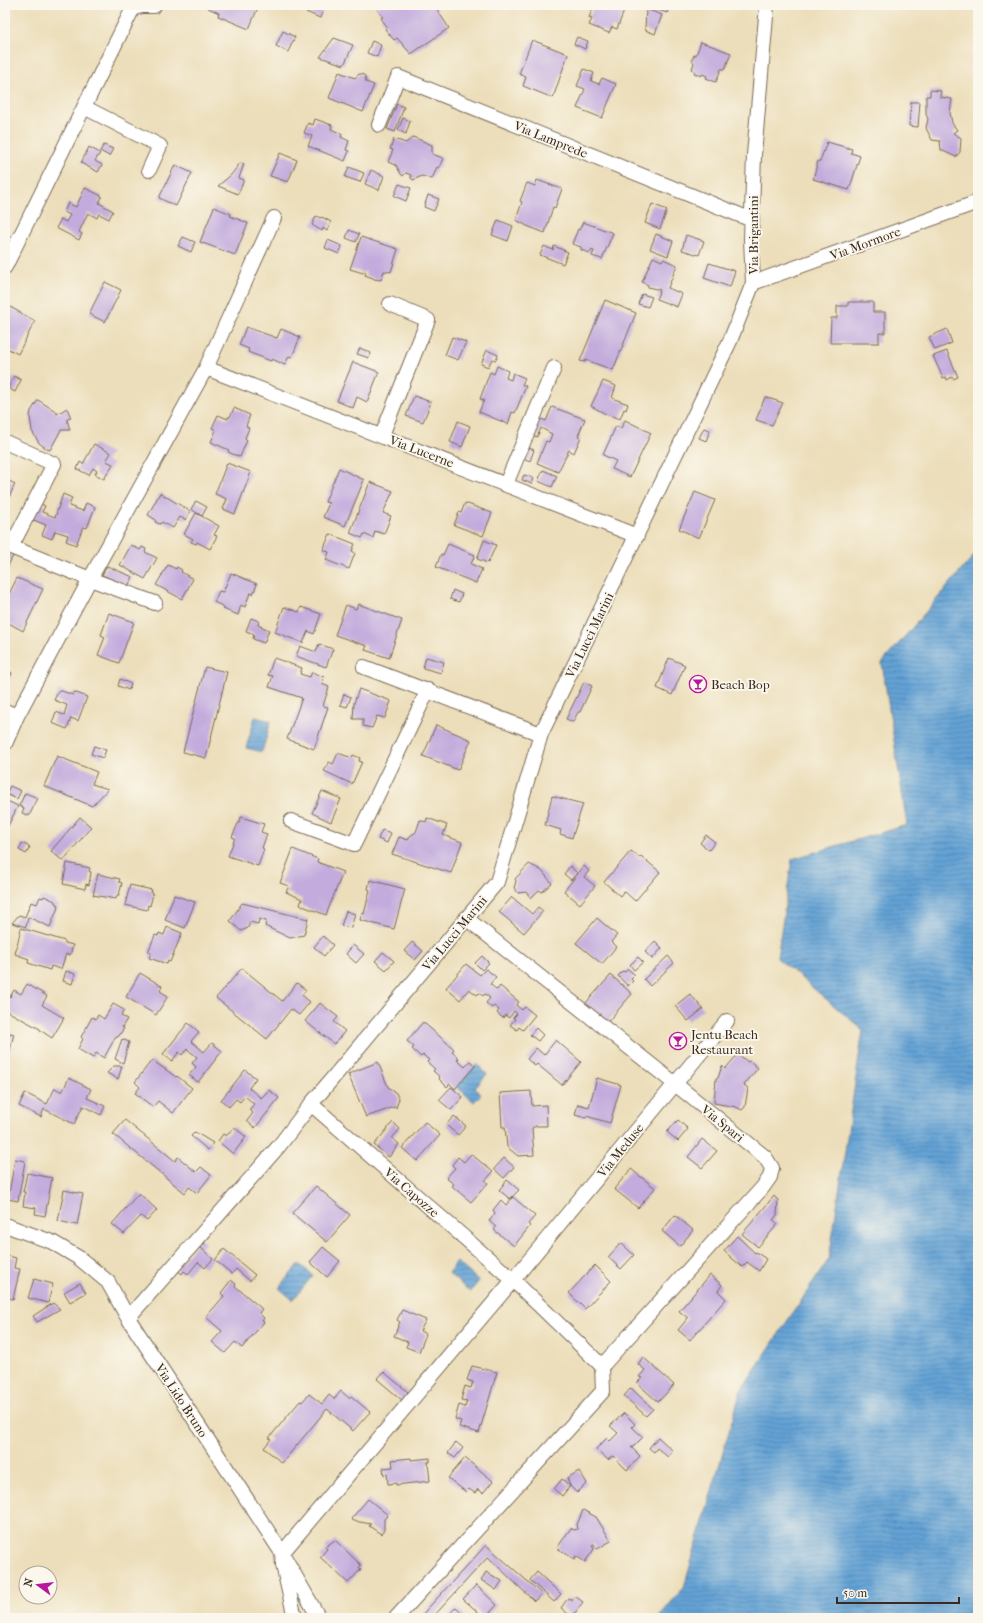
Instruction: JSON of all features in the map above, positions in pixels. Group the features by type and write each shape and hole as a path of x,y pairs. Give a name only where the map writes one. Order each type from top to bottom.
{"street":[{"name":"Via Brigantini","path":"637,536 730,341 753,283 752,220 754,155 767,5"},
{"path":"5,267 133,8 154,6"},
{"name":"Via Lamprede","path":"379,125 398,77 752,220"},
{"path":"84,107 160,146 149,170"},
{"name":"Via Mormore","path":"753,283 978,202"},
{"path":"5,744 11,714 90,579 206,368 274,218"},
{"path":"382,435 428,320 390,304"},
{"name":"Via Lucerne","path":"206,368 382,435 637,536"},
{"path":"506,484 554,368"},
{"path":"5,442 54,464 11,547 155,603"},
{"name":"Via Lucci Marini","path":"128,1318 279,1146 496,882 541,734 637,536"},
{"path":"364,667 541,734"},
{"path":"290,821 354,844 428,690"},
{"name":"Via Spari","path":"466,918 765,1157 772,1168 770,1177 602,1366"},
{"name":"Via Meduse","path":"282,1553 513,1280 674,1083 727,1021"},
{"name":"Via Capozze","path":"312,1104 513,1280 602,1366"},
{"name":"Via Lido Bruno","path":"5,1225 52,1242 79,1258 108,1282 128,1318 282,1553 319,1618"},
{"path":"396,1618 603,1391 602,1366"},
{"path":"282,1553 283,1565 295,1618"}],"water":[{"path":"978,551 978,1618 658,1618 684,1587 741,1390 829,1259 863,1030 777,958 792,859 907,825 882,663"},
{"path":"255,717 271,721 262,752 246,748"},
{"path":"477,1064 487,1074 475,1088 481,1094 474,1102 457,1087"},
{"path":"457,1262 479,1281 470,1292 448,1273"},
{"path":"299,1264 313,1275 293,1300 279,1288"}],"building":[{"path":"210,5 259,5 249,29 218,16 219,13 208,8"},
{"path":"308,5 325,5 320,18 306,12"},
{"path":"380,5 434,5 449,28 411,54 397,38 394,40 385,29 387,27 381,18 383,17 376,8"},
{"path":"594,5 609,5 624,11 617,29 612,27 609,33 589,25 592,19 589,18"},
{"path":"651,5 670,5 667,13 650,7"},
{"path":"646,9 662,15 655,34 645,30"},
{"path":"283,31 295,37 288,52 276,46"},
{"path":"577,37 588,41 585,49 574,44"},
{"path":"334,38 353,45 344,65 320,57"},
{"path":"532,40 568,54 553,98 523,86 526,77 519,74"},
{"path":"372,41 381,45 377,57 367,53"},
{"path":"701,42 731,53 725,69 721,69 716,82 706,78 707,76 702,74 701,76 694,73 695,71 692,69 694,63 692,60 694,55 696,55"},
{"path":"584,69 594,73 591,81 599,84 602,78 616,84 602,118 577,108 585,89 577,86"},
{"path":"339,72 355,78 359,74 362,74 365,76 366,82 374,85 363,112 329,98"},
{"path":"930,90 941,91 940,97 952,99 950,113 952,123 957,130 953,133 961,138 960,152 956,157 941,150 940,141 932,140 926,128 928,119 926,114 926,96 930,96"},
{"path":"911,102 920,102 918,127 909,126"},
{"path":"397,104 404,107 395,132 387,129"},
{"path":"403,118 410,121 406,134 398,130"},
{"path":"315,119 332,125 331,129 342,134 341,137 349,141 346,150 349,151 345,161 308,146 312,136 304,133 308,123 313,125"},
{"path":"413,137 432,145 432,154 443,158 432,179 422,176 413,180 411,175 406,173 403,176 396,165 388,162 393,150 390,149 394,139 406,143"},
{"path":"827,142 852,149 851,153 860,156 849,190 813,179 818,161 820,161"},
{"path":"104,145 113,149 109,156 100,151"},
{"path":"89,147 100,153 95,161 102,165 98,172 81,163"},
{"path":"280,153 297,160 288,182 270,176"},
{"path":"240,163 244,164 239,178 244,180 238,194 218,186 231,175"},
{"path":"175,165 192,173 176,206 159,198"},
{"path":"349,167 364,173 360,182 345,177"},
{"path":"371,170 384,176 379,190 365,184"},
{"path":"537,180 562,189 555,208 553,207 545,233 516,220 522,202 520,201 527,183 535,186"},
{"path":"399,184 411,188 406,201 394,196"},
{"path":"85,188 102,196 99,203 113,211 109,219 99,214 97,218 88,213 79,232 82,234 79,240 56,228 61,219 66,222 70,215 64,212 68,203 76,207"},
{"path":"428,195 439,199 434,211 424,207"},
{"path":"652,204 667,210 660,229 645,223"},
{"path":"214,207 231,214 230,216 248,223 235,255 200,242"},
{"path":"316,216 322,217 331,222 327,231 323,228 322,231 312,225"},
{"path":"498,220 513,226 508,241 492,235"},
{"path":"583,222 613,233 602,259 592,256 594,251 592,250 590,253 581,250 581,247 572,244 578,229 579,230"},
{"path":"349,230 359,234 356,242 346,238"},
{"path":"656,234 673,241 668,256 650,249"},
{"path":"686,235 704,241 699,255 682,250"},
{"path":"183,237 195,242 191,252 178,246"},
{"path":"361,237 398,249 391,272 384,271 381,280 365,275 366,272 364,271 363,273 350,269"},
{"path":"328,240 342,246 339,254 325,248"},
{"path":"544,246 553,250 554,246 568,252 563,264 540,255"},
{"path":"653,257 662,261 663,259 677,265 668,288 682,294 677,307 656,299 660,290 648,287 648,285 642,282"},
{"path":"709,263 735,271 730,287 704,278"},
{"path":"105,282 121,290 105,322 89,314"},
{"path":"642,294 652,297 648,307 638,304"},
{"path":"605,300 636,313 613,370 586,360 585,362 580,361"},
{"path":"848,302 873,302 873,312 885,312 885,333 879,333 879,343 830,343 831,318 837,318 837,306 848,306"},
{"path":"5,304 35,321 18,354 5,347"},
{"path":"246,327 277,338 281,329 300,337 292,357 289,356 285,365 272,359 271,361 248,352 249,349 239,345"},
{"path":"947,329 952,343 935,350 929,337"},
{"path":"452,337 466,342 458,360 445,355"},
{"path":"360,348 371,353 369,358 357,354"},
{"path":"487,350 498,355 496,360 492,359 488,367 481,364"},
{"path":"947,351 958,377 953,379 952,377 947,380 946,377 943,378 933,356"},
{"path":"353,362 379,372 367,402 357,397 353,408 337,401"},
{"path":"497,366 508,371 506,378 511,380 513,373 525,378 522,385 526,386 515,413 512,412 508,424 479,412 484,400 480,399 490,372 494,374"},
{"path":"14,376 21,380 15,392 8,388"},
{"path":"603,381 616,386 612,398 628,404 620,419 591,406"},
{"path":"414,396 431,402 423,422 406,416"},
{"path":"765,397 783,403 772,425 756,420"},
{"path":"38,400 57,412 57,414 67,408 71,418 67,419 70,430 61,430 50,450 39,443 32,431 30,417 31,411"},
{"path":"552,407 585,419 578,436 581,437 574,453 569,450 558,472 537,463 546,441 549,442 552,434 541,428 537,437 532,435 539,418 546,421"},
{"path":"234,408 250,415 246,426 249,428 245,438 247,440 240,457 211,442 216,430 212,428 218,415 228,419"},
{"path":"625,420 651,433 630,477 612,469 616,461 603,455 616,426 621,428"},
{"path":"458,421 470,426 462,447 450,442"},
{"path":"704,428 710,430 706,441 699,438"},
{"path":"94,444 111,453 106,461 113,464 104,479 95,474 97,471 93,468 89,475 77,469 80,462 83,464"},
{"path":"527,447 534,450 530,461 523,458"},
{"path":"227,463 251,472 235,514 223,509 227,499 215,494"},
{"path":"339,468 364,480 345,526 323,517 329,503 325,502"},
{"path":"543,470 557,476 552,487 538,481"},
{"path":"524,475 534,478 532,484 522,480"},
{"path":"5,479 15,484 5,506"},
{"path":"370,482 393,491 383,513 391,516 384,534 375,531 373,538 364,534 362,538 350,533"},
{"path":"695,492 715,500 699,538 679,529"},
{"path":"160,493 190,511 186,520 180,517 173,528 162,522 160,524 155,522 156,520 148,515"},
{"path":"63,494 72,498 69,506 83,511 86,503 95,507 87,528 83,527 76,545 66,541 68,535 55,531 52,539 42,535 46,525 31,519 39,503 45,506 42,512 55,517"},
{"path":"196,501 207,507 202,516 191,509"},
{"path":"465,503 492,513 483,536 454,525 459,512 461,513"},
{"path":"196,513 219,526 214,535 217,536 210,549 197,542 196,544 191,542 193,539 184,534"},
{"path":"330,534 355,544 352,551 355,553 349,569 326,560 329,552 323,550"},
{"path":"484,540 496,545 488,563 477,559"},
{"path":"448,544 475,555 471,564 482,569 476,583 436,567 441,554 443,555"},
{"path":"131,545 140,550 142,547 146,549 145,552 157,558 145,579 120,565"},
{"path":"5,552 13,556 5,572"},
{"path":"168,565 176,569 177,567 182,570 181,572 193,579 182,599 156,585"},
{"path":"107,566 133,577 128,586 102,575"},
{"path":"231,573 257,584 253,594 250,593 245,607 241,605 238,615 223,609 224,607 214,602 219,591 223,592"},
{"path":"17,578 43,589 23,631 5,621 5,602"},
{"path":"453,590 462,594 459,602 450,599"},
{"path":"358,604 402,620 389,658 365,650 367,646 335,635 346,605 356,609"},
{"path":"284,607 299,612 301,607 321,614 314,634 308,631 303,643 275,632"},
{"path":"109,613 134,622 119,663 98,655 105,637 101,635"},
{"path":"251,618 259,621 258,625 269,630 264,643 253,639 254,634 246,631"},
{"path":"319,644 333,649 326,667 296,656 300,646 316,652"},
{"path":"426,657 444,662 441,673 423,668"},
{"path":"274,658 302,668 300,674 310,677 312,672 324,677 322,684 329,687 323,706 328,707 314,749 287,739 302,698 269,687 273,676 268,675"},
{"path":"669,658 685,665 672,695 657,688"},
{"path":"205,667 227,672 206,758 183,752"},
{"path":"5,669 12,673 8,681 5,680"},
{"path":"120,679 131,684 129,690 118,686"},
{"path":"584,682 592,686 580,712 578,712 573,722 566,719"},
{"path":"359,689 391,701 385,718 377,716 372,728 363,726 363,719 353,719 354,703"},
{"path":"59,690 73,695 74,692 87,697 78,721 71,718 67,729 52,723 56,712 64,715 67,705 54,700"},
{"path":"344,694 351,697 347,707 340,705"},
{"path":"436,725 471,740 458,770 423,756"},
{"path":"94,746 106,750 103,758 91,754"},
{"path":"338,753 352,758 353,755 360,758 359,761 362,762 352,784 324,771 329,762 333,764"},
{"path":"57,756 97,772 92,784 108,789 92,806 44,786"},
{"path":"10,786 21,791 17,799 6,794"},
{"path":"322,791 341,799 331,822 312,813"},
{"path":"25,793 38,798 29,816 22,813 24,808 19,806"},
{"path":"552,796 583,804 572,838 560,834 561,830 545,825"},
{"path":"5,800 18,806 7,828 5,827"},
{"path":"80,817 91,827 63,861 51,851"},
{"path":"241,817 264,824 261,832 267,834 258,866 228,856 235,838 232,837"},
{"path":"427,818 447,825 443,835 462,842 451,873 392,854 399,837 408,840 410,836 416,832 420,820 426,822"},
{"path":"382,830 391,833 387,843 378,839"},
{"path":"706,835 715,842 709,850 700,843"},
{"path":"22,843 30,847 26,854 19,850"},
{"path":"293,849 318,859 317,862 343,872 326,915 300,905 302,899 286,892 289,886 280,883"},
{"path":"631,851 640,858 641,856 660,872 635,901 624,891 620,896 604,882"},
{"path":"67,863 90,868 89,871 91,872 89,885 86,884 85,889 63,884"},
{"path":"529,864 541,870 552,883 542,892 539,890 531,898 526,892 518,893 514,888 516,881 515,879"},
{"path":"570,866 577,873 571,880 564,874"},
{"path":"584,866 589,871 584,877 595,886 580,904 564,891"},
{"path":"98,874 120,879 119,882 122,883 119,895 117,895 116,899 93,895"},
{"path":"370,880 405,889 394,929 360,920 362,913 364,914 370,890 368,889"},
{"path":"130,885 152,890 151,893 153,894 150,906 148,905 147,910 125,905"},
{"path":"174,895 195,902 185,928 165,920"},
{"path":"44,896 55,901 55,903 59,905 50,927 28,917 26,927 12,923 19,915 25,917 31,902 37,904 40,897 43,898"},
{"path":"512,897 532,914 538,907 543,911 524,933 499,912"},
{"path":"242,903 308,919 304,935 290,938 265,926 266,921 259,919 258,924 250,922 248,928 241,931 230,921"},
{"path":"346,911 355,914 351,928 341,926"},
{"path":"597,918 617,935 611,942 616,947 602,964 576,943"},
{"path":"167,927 182,933 170,962 168,961 167,964 149,958 151,953 148,952 155,935 158,936 159,933 164,935"},
{"path":"21,928 65,941 65,943 73,945 70,955 66,954 61,969 51,966 50,970 28,963 29,959 15,954"},
{"path":"323,936 333,945 324,956 314,947"},
{"path":"655,941 662,948 652,959 645,952"},
{"path":"412,942 423,951 415,960 404,951"},
{"path":"353,945 364,954 356,963 346,954"},
{"path":"383,952 394,961 386,970 375,961"},
{"path":"482,956 489,963 482,970 475,963"},
{"path":"668,956 674,963 650,986 644,979"},
{"path":"638,957 643,962 634,970 630,965"},
{"path":"466,964 480,975 486,969 496,977 490,984 497,990 500,986 519,1002 516,1005 522,1010 525,1007 535,1015 523,1030 519,1027 517,1030 510,1025 515,1019 513,1018 517,1014 514,1011 509,1018 505,1015 503,1018 497,1013 499,1010 494,1006 492,1008 486,1003 490,998 485,994 483,996 479,993 477,995 469,989 460,1000 446,988"},
{"path":"242,968 282,1001 297,983 306,990 302,995 310,1002 299,1015 291,1009 267,1039 216,998"},
{"path":"628,969 635,975 631,979 633,981 628,986 618,976 623,971 625,972"},
{"path":"66,971 75,974 72,984 63,981"},
{"path":"140,973 162,986 160,991 168,996 156,1015 126,997"},
{"path":"611,975 632,994 605,1025 583,1006"},
{"path":"27,984 47,996 42,1005 64,1018 52,1038 40,1029 5,1010 5,1003 14,990 21,994"},
{"path":"690,994 703,1009 688,1021 675,1006"},
{"path":"320,1003 338,1017 334,1022 345,1031 334,1044 305,1021"},
{"path":"113,1004 124,1010 121,1016 127,1019 122,1027 124,1028 118,1037 116,1036 104,1058 96,1053 93,1058 78,1049 83,1039 81,1037 92,1017 96,1019 98,1015 104,1019"},
{"path":"423,1022 454,1049 452,1052 459,1058 457,1060 465,1067 470,1061 475,1066 455,1089 450,1084 447,1087 439,1079 440,1077 433,1071 435,1069 427,1062 429,1060 423,1055 421,1057 412,1049 414,1047 407,1041"},
{"path":"188,1023 199,1032 191,1041 204,1052 212,1043 222,1051 198,1082 189,1075 196,1067 192,1063 197,1057 187,1049 182,1055 179,1052 172,1061 163,1054"},
{"path":"536,1028 543,1035 538,1041 530,1035"},
{"path":"5,1032 14,1034 6,1065 5,1065"},
{"path":"122,1039 129,1042 123,1063 115,1059"},
{"path":"556,1040 581,1062 562,1085 537,1064 535,1066 527,1059 536,1048 544,1055"},
{"path":"738,1054 758,1068 744,1085 748,1088 745,1107 742,1110 736,1107 714,1103 716,1078 718,1078 722,1066 725,1069"},
{"path":"152,1060 176,1077 177,1076 192,1088 173,1113 158,1101 153,1107 135,1093 140,1087 135,1082"},
{"path":"378,1062 388,1087 396,1093 399,1099 396,1108 394,1107 366,1117 348,1074"},
{"path":"114,1066 122,1066 118,1079 107,1073"},
{"path":"245,1070 256,1078 249,1088 261,1098 269,1090 279,1098 255,1128 247,1121 253,1113 249,1110 254,1104 245,1096 240,1102 236,1099 229,1107 221,1100"},
{"path":"69,1078 91,1089 87,1098 105,1106 101,1115 83,1106 74,1124 44,1109 41,1117 19,1106 25,1093 47,1104 55,1088 62,1092"},
{"path":"597,1078 621,1085 610,1123 586,1116 586,1118 575,1115 578,1104 589,1107"},
{"path":"451,1087 463,1097 451,1110 439,1100"},
{"path":"531,1091 532,1106 546,1105 547,1126 536,1126 532,1128 534,1155 518,1156 507,1147 505,1127 502,1127 500,1093"},
{"path":"454,1116 466,1126 458,1135 446,1125"},
{"path":"125,1120 175,1161 178,1157 196,1172 201,1167 211,1175 197,1193 189,1187 185,1193 113,1134"},
{"path":"678,1120 688,1129 678,1141 667,1132"},
{"path":"393,1122 400,1129 392,1138 399,1144 389,1157 374,1145"},
{"path":"425,1122 440,1135 417,1161 402,1148"},
{"path":"234,1127 246,1137 233,1154 218,1141 223,1134 226,1136"},
{"path":"195,1132 213,1143 208,1150 191,1136"},
{"path":"702,1139 717,1151 702,1168 688,1157"},
{"path":"471,1154 493,1172 485,1181 488,1183 471,1202 452,1186 454,1184 446,1178 455,1168 452,1165 458,1157 464,1162"},
{"path":"504,1158 514,1167 504,1178 494,1169"},
{"path":"15,1159 25,1161 18,1201 8,1199"},
{"path":"631,1169 655,1188 638,1208 614,1189"},
{"path":"27,1173 52,1178 45,1216 35,1214 36,1208 23,1206 25,1192 23,1192"},
{"path":"507,1180 519,1190 510,1199 499,1190"},
{"path":"316,1186 350,1215 327,1242 292,1213"},
{"path":"64,1190 83,1194 77,1225 58,1221"},
{"path":"139,1193 157,1210 147,1221 141,1216 124,1234 112,1224"},
{"path":"774,1196 778,1200 777,1215 773,1220 778,1224 758,1247 742,1234"},
{"path":"513,1197 535,1216 528,1224 530,1226 514,1246 494,1230 496,1227 489,1221 495,1213 493,1210 501,1200 506,1205"},
{"path":"675,1215 693,1230 680,1246 662,1231"},
{"path":"737,1236 755,1253 756,1252 766,1259 759,1271 747,1262 742,1267 724,1251"},
{"path":"201,1239 205,1243 201,1248 213,1259 205,1268 198,1262 188,1274 184,1271 182,1274 176,1269"},
{"path":"621,1243 634,1255 621,1269 608,1257"},
{"path":"323,1247 340,1261 327,1277 310,1262"},
{"path":"224,1249 255,1275 250,1281 236,1269 232,1274 215,1260"},
{"path":"5,1255 16,1258 14,1268 20,1269 13,1299 7,1298 6,1304"},
{"path":"595,1265 611,1281 585,1309 569,1293"},
{"path":"710,1275 722,1285 718,1291 726,1299 690,1340 678,1330 688,1318 679,1311"},
{"path":"34,1279 53,1284 48,1303 28,1298"},
{"path":"231,1280 236,1284 235,1286 262,1309 259,1313 264,1318 262,1321 264,1322 242,1348 235,1342 225,1353 212,1342 222,1331 206,1317 224,1296 221,1293"},
{"path":"80,1283 86,1293 70,1302 64,1292"},
{"path":"53,1303 60,1309 37,1322 33,1316"},
{"path":"402,1310 426,1320 420,1331 426,1334 419,1352 406,1347 408,1342 394,1336 400,1322 397,1320"},
{"path":"643,1357 674,1385 658,1402 637,1383 642,1378 639,1377 645,1370 638,1364"},
{"path":"472,1366 497,1372 479,1433 459,1427 461,1421 455,1419 459,1405 465,1407 467,1401 461,1400 465,1386 471,1388 473,1382 467,1380"},
{"path":"384,1372 408,1392 402,1400 377,1379"},
{"path":"631,1388 653,1409 646,1416 624,1396"},
{"path":"341,1391 349,1398 351,1396 370,1412 353,1431 327,1409 282,1463 264,1448 271,1439 269,1438 300,1401 302,1402 309,1394 322,1404 329,1395 334,1399"},
{"path":"624,1413 635,1424 632,1427 643,1437 633,1447 631,1447 640,1456 627,1470 613,1456 608,1460 596,1449 607,1438 610,1441 618,1433 610,1426"},
{"path":"658,1437 673,1451 668,1457 657,1448 654,1452 649,1448"},
{"path":"456,1442 463,1448 455,1458 448,1453"},
{"path":"411,1458 411,1460 430,1458 430,1462 428,1462 430,1481 396,1485 396,1483 388,1484 387,1474 384,1475 383,1468 393,1467 392,1460"},
{"path":"465,1458 493,1481 483,1493 478,1489 475,1493 469,1489 466,1492 448,1478"},
{"path":"579,1471 587,1483 577,1493 570,1486 567,1478"},
{"path":"562,1479 570,1486 562,1496 554,1489"},
{"path":"368,1499 388,1515 384,1519 384,1530 381,1534 369,1526 371,1524 354,1521 351,1519"},
{"path":"583,1510 596,1517 611,1541 597,1549 594,1544 592,1545 594,1549 585,1562 576,1556 574,1559 557,1548 571,1528 574,1530 578,1529 576,1527"},
{"path":"335,1540 361,1565 359,1568 361,1569 348,1583 320,1557 327,1549 325,1547"},
{"path":"486,1545 542,1594 534,1601 488,1557 432,1618 419,1618"},
{"path":"486,1572 502,1581 496,1590 481,1580"},
{"path":"537,1572 561,1594 554,1602 530,1580"},
{"path":"476,1585 497,1605 485,1618 463,1599"},
{"path":"575,1596 583,1602 572,1617 561,1608 568,1598 572,1601"},
{"path":"456,1607 468,1618 446,1618"}],"place":[{"name":"Beach Bop","path":"698,684"},
{"name":"Jentu Beach Restaurant","path":"678,1041"}]}
